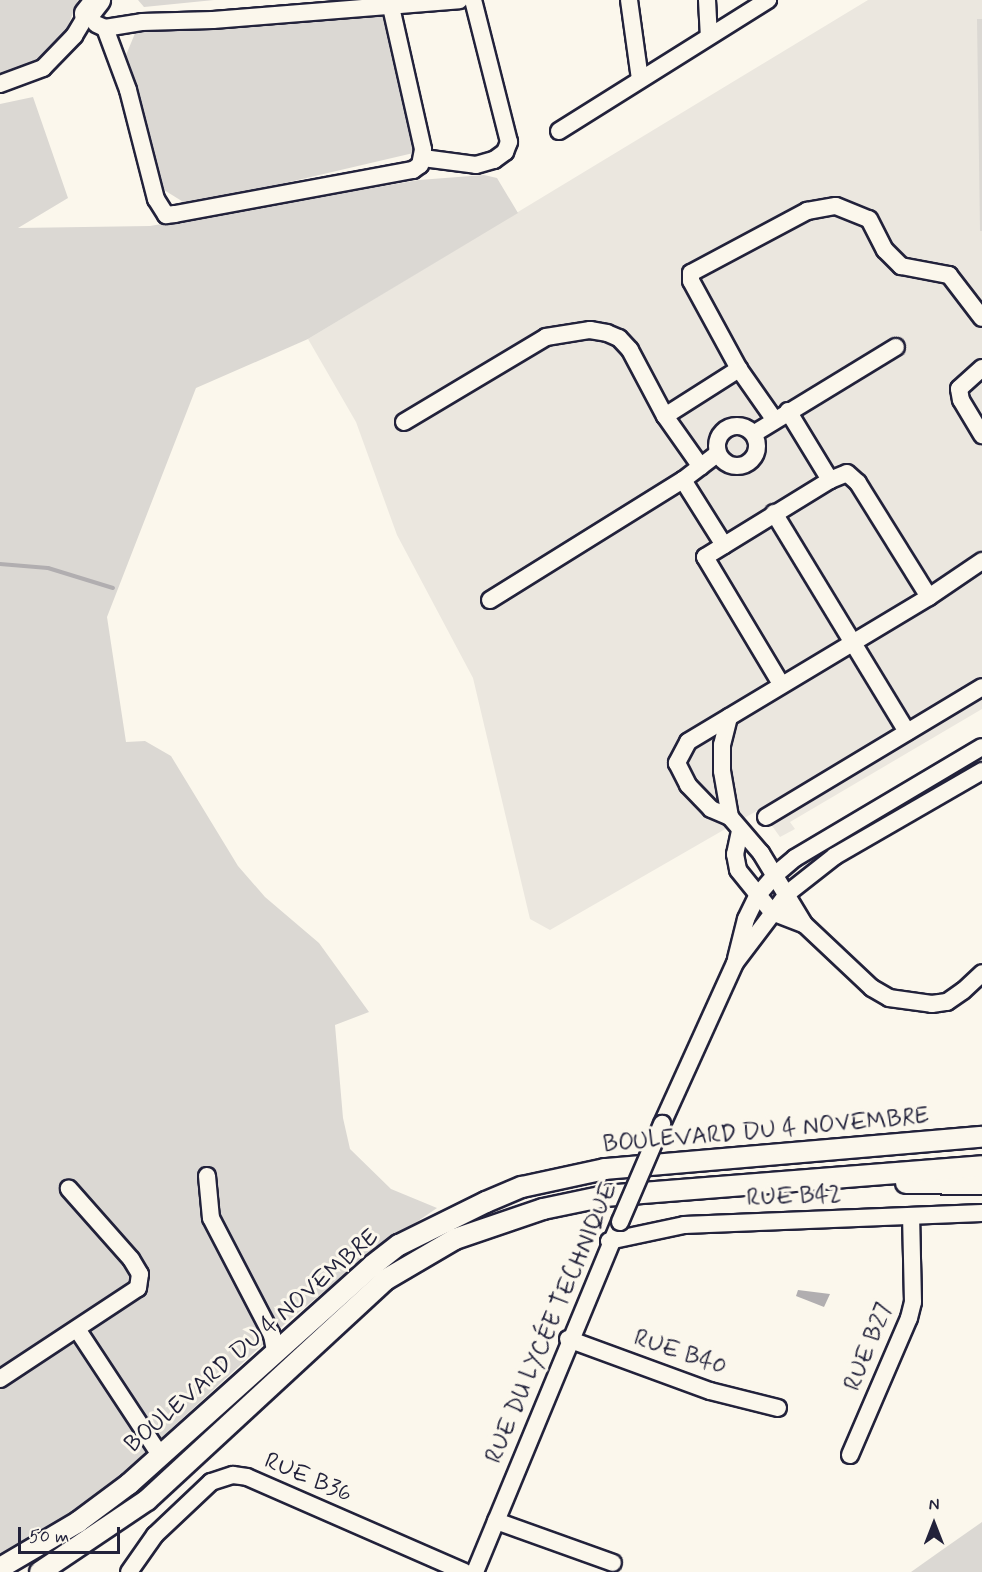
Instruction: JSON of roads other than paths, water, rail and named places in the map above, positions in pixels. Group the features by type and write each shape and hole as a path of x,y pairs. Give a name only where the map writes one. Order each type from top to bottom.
{"main road":[{"name":"BOULEVARD DU 4 NOVEMBRE","path":"0,1568 78,1522 160,1455 275,1351 399,1245 522,1187 604,1169 673,1160 982,1137"},
{"path":"954,1140 956,1167"},
{"name":"BOULEVARD DU 4 NOVEMBRE","path":"40,1572 147,1500 386,1280 455,1239 543,1209 605,1196 982,1166"},
{"path":"790,1181 982,1184"}],"street":[{"path":"93,12 142,22 391,8 459,0"},
{"path":"423,158 476,165 494,160 505,152 509,142 473,0"},
{"path":"629,0 640,79"},
{"path":"707,0 709,35"},
{"path":"559,131 768,0"},
{"path":"391,8 423,158"},
{"path":"93,12 128,90 156,199 166,215 413,170 423,158"},
{"path":"0,84 43,68 61,52 93,12"},
{"path":"830,480 781,415 739,369 691,281 691,273 807,211 836,206 869,219 885,250 901,266 949,275 982,318"},
{"path":"404,422 536,341 590,330 620,338 665,416 700,467"},
{"path":"755,433 781,415 896,347"},
{"path":"982,368 959,389 961,399 982,435"},
{"path":"665,416 739,369"},
{"path":"742,426 755,433 757,451 741,465 731,466 717,454 717,443 725,430 742,426"},
{"path":"490,600 683,480 717,454"},
{"path":"781,684 705,557 830,480 847,473 858,483 929,597"},
{"path":"683,480 724,545"},
{"path":"774,513 854,641 907,732"},
{"path":"730,817 711,809 688,785 677,763 688,742 929,597 982,561"},
{"path":"766,817 982,687"},
{"path":"729,717 722,771 730,817 776,874 804,924 872,988 889,998 910,1003 946,1002 982,973"},
{"path":"735,963 739,935 757,896 776,874 982,747"},
{"path":"735,963 788,893 835,856 982,771"},
{"path":"740,831 735,854 738,870 772,912 804,924"},
{"name":"RUE DU LYCÉE TECHNIQUE","path":"475,1572 609,1241 620,1222 735,963"},
{"path":"207,1176 211,1218 272,1335 275,1351"},
{"path":"0,1379 138,1288 140,1274 69,1189"},
{"name":"RUE B42","path":"609,1241 684,1225 982,1213"},
{"name":"RUE B27","path":"850,1455 909,1318 913,1302 911,1217"},
{"path":"77,1329 160,1455"},
{"name":"RUE B40","path":"568,1339 710,1391 778,1408"},
{"name":"RUE B36","path":"129,1572 155,1535 211,1482 233,1474 247,1477 464,1572"},
{"path":"496,1521 613,1563"}],"waterway":[{"path":"0,564 48,568 113,588"}]}
